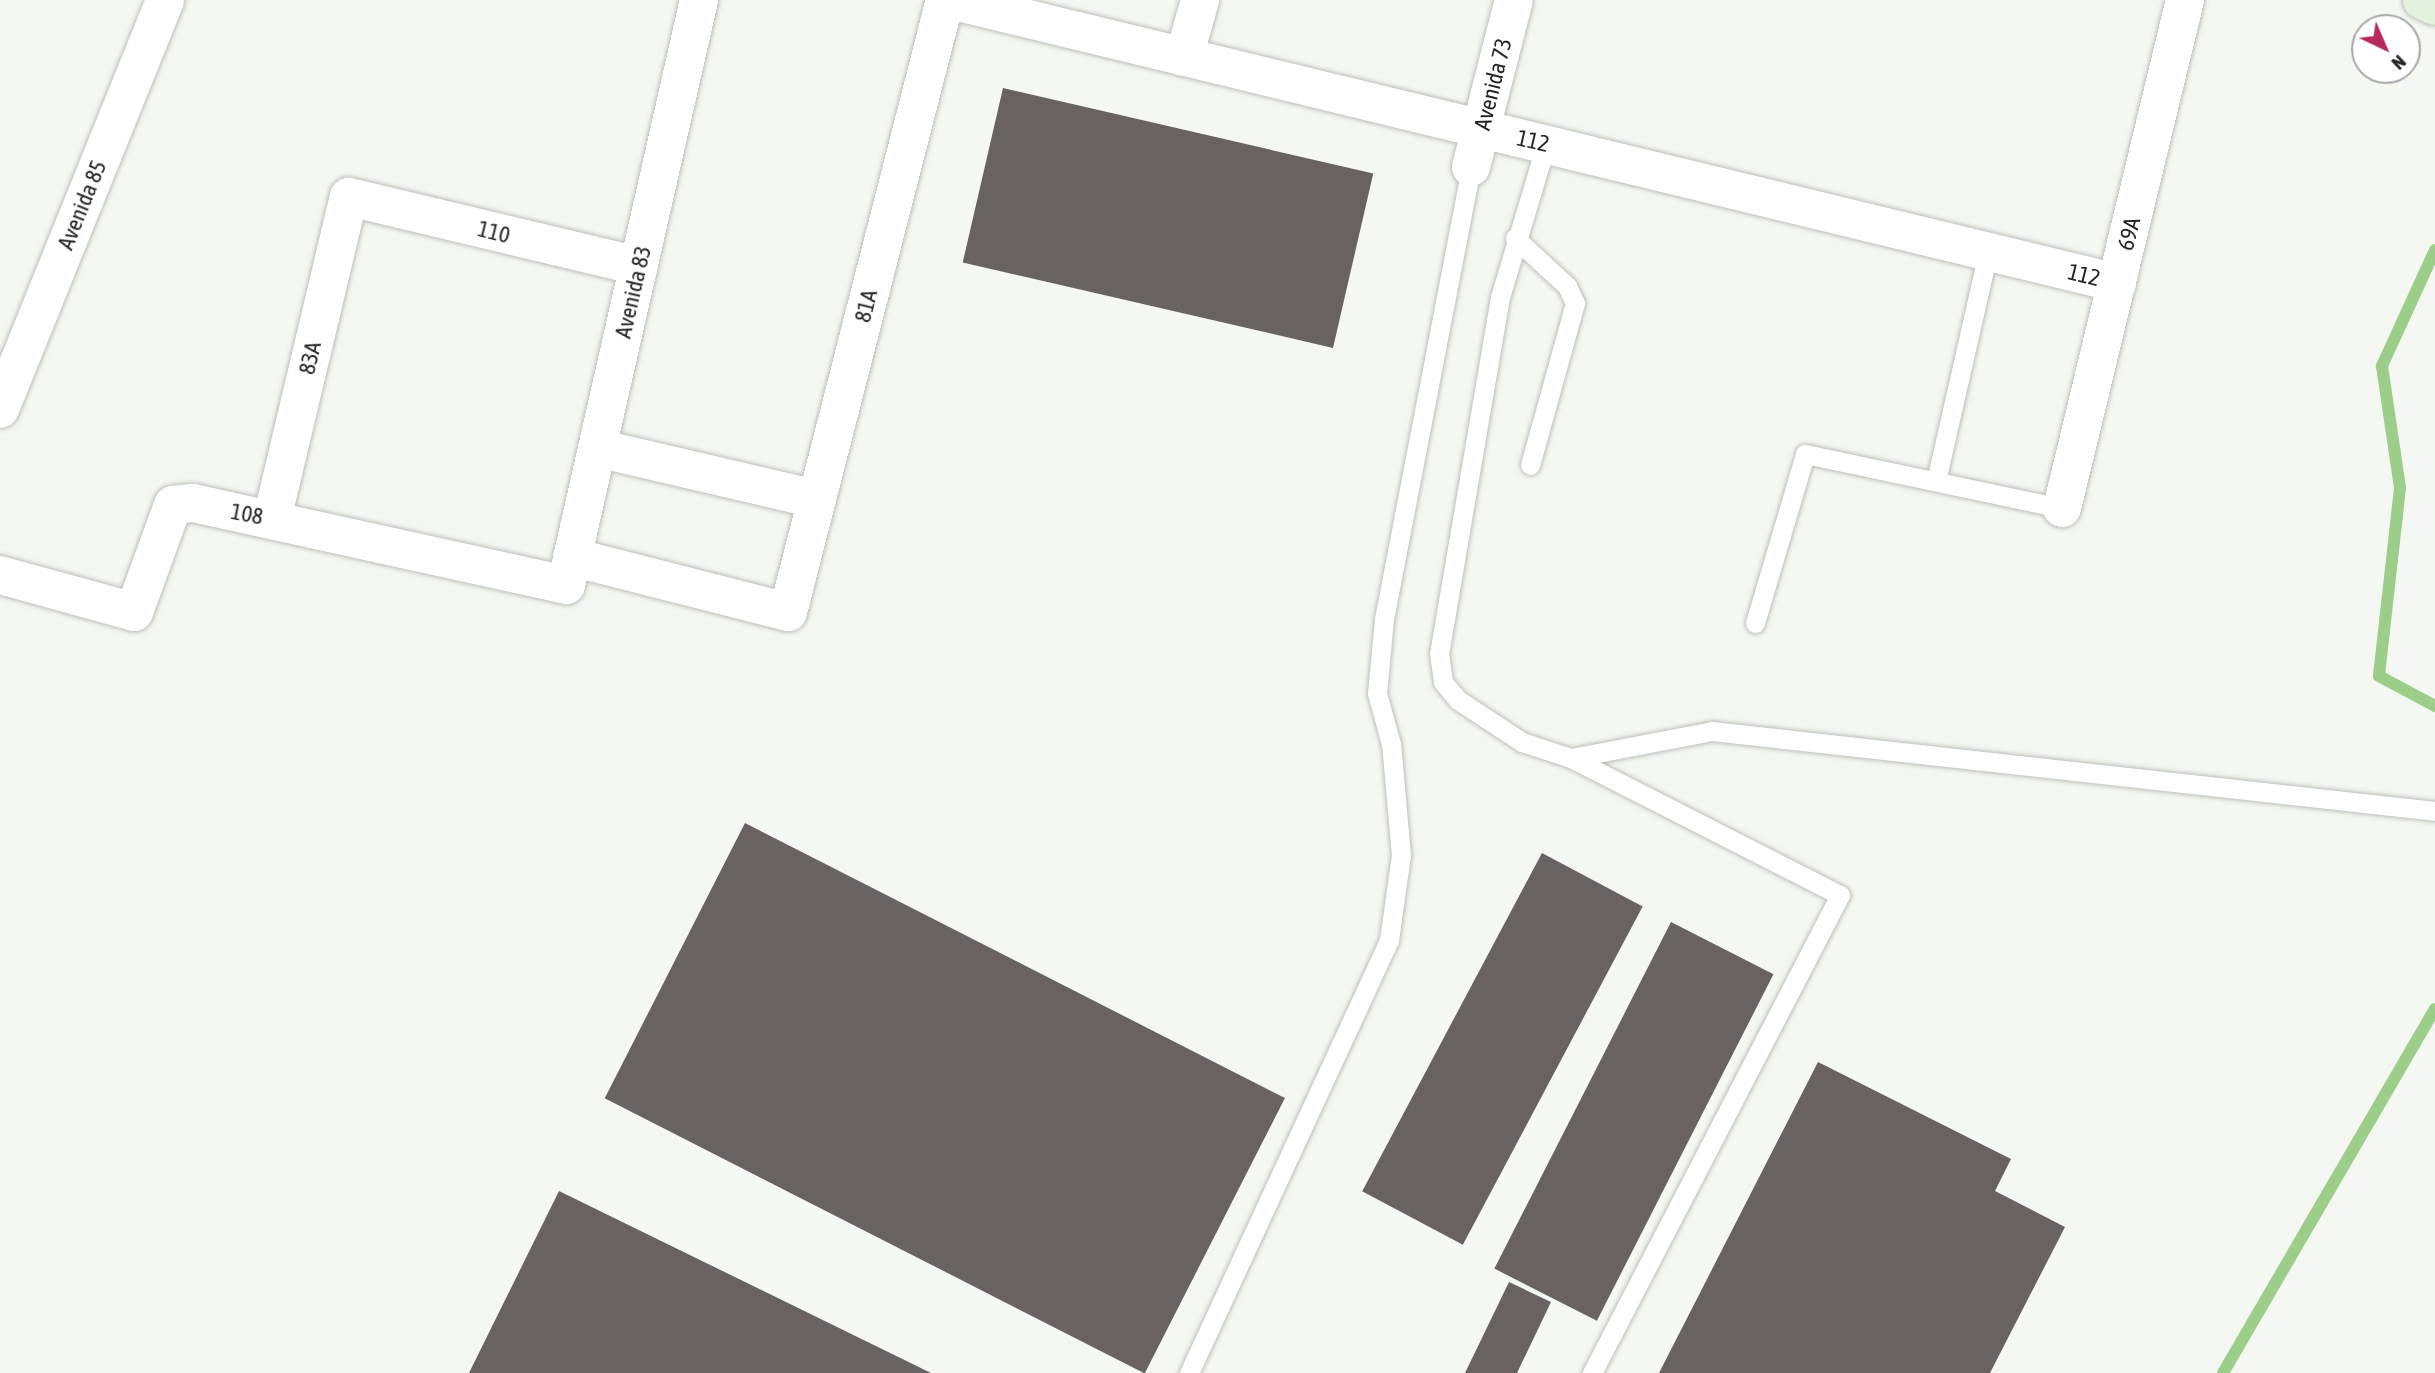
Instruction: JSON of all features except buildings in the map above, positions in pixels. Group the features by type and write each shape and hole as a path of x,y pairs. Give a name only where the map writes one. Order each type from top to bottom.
{"main road":[{"path":"2422,0 2435,6"}],"street":[{"name":"Avenida 85","path":"0,409 165,0"},
{"name":"Avenida 83","path":"569,571 699,0"},
{"name":"81A","path":"788,612 945,0"},
{"name":"112","path":"950,0 2117,283"},
{"path":"1184,57 1200,0"},
{"name":"Avenida 73","path":"1471,167 1483,129 1514,0"},
{"name":"69A","path":"2062,508 2185,0"},
{"name":"110","path":"349,197 639,266"},
{"name":"83A","path":"272,519 349,197"},
{"path":"597,449 817,499"},
{"name":"108","path":"0,575 134,612 173,505 272,519 788,612"}],"lane":[{"path":"1546,144 1515,238 1438,653 1444,682 1458,700 1522,742 1571,758 1840,895 1592,1373"},
{"path":"1189,1373 1389,940 1401,855 1391,744 1377,692 1384,619 1471,167"},
{"path":"1515,238 1567,286 1575,303 1530,465"},
{"path":"1936,481 1988,252"},
{"path":"1755,623 1805,454 2062,508"},
{"path":"1571,758 1712,731 2435,811"}],"waterway":[{"path":"2435,250 2382,366 2400,488 2379,676 2435,706"},
{"path":"2223,1373 2435,1009"}]}
